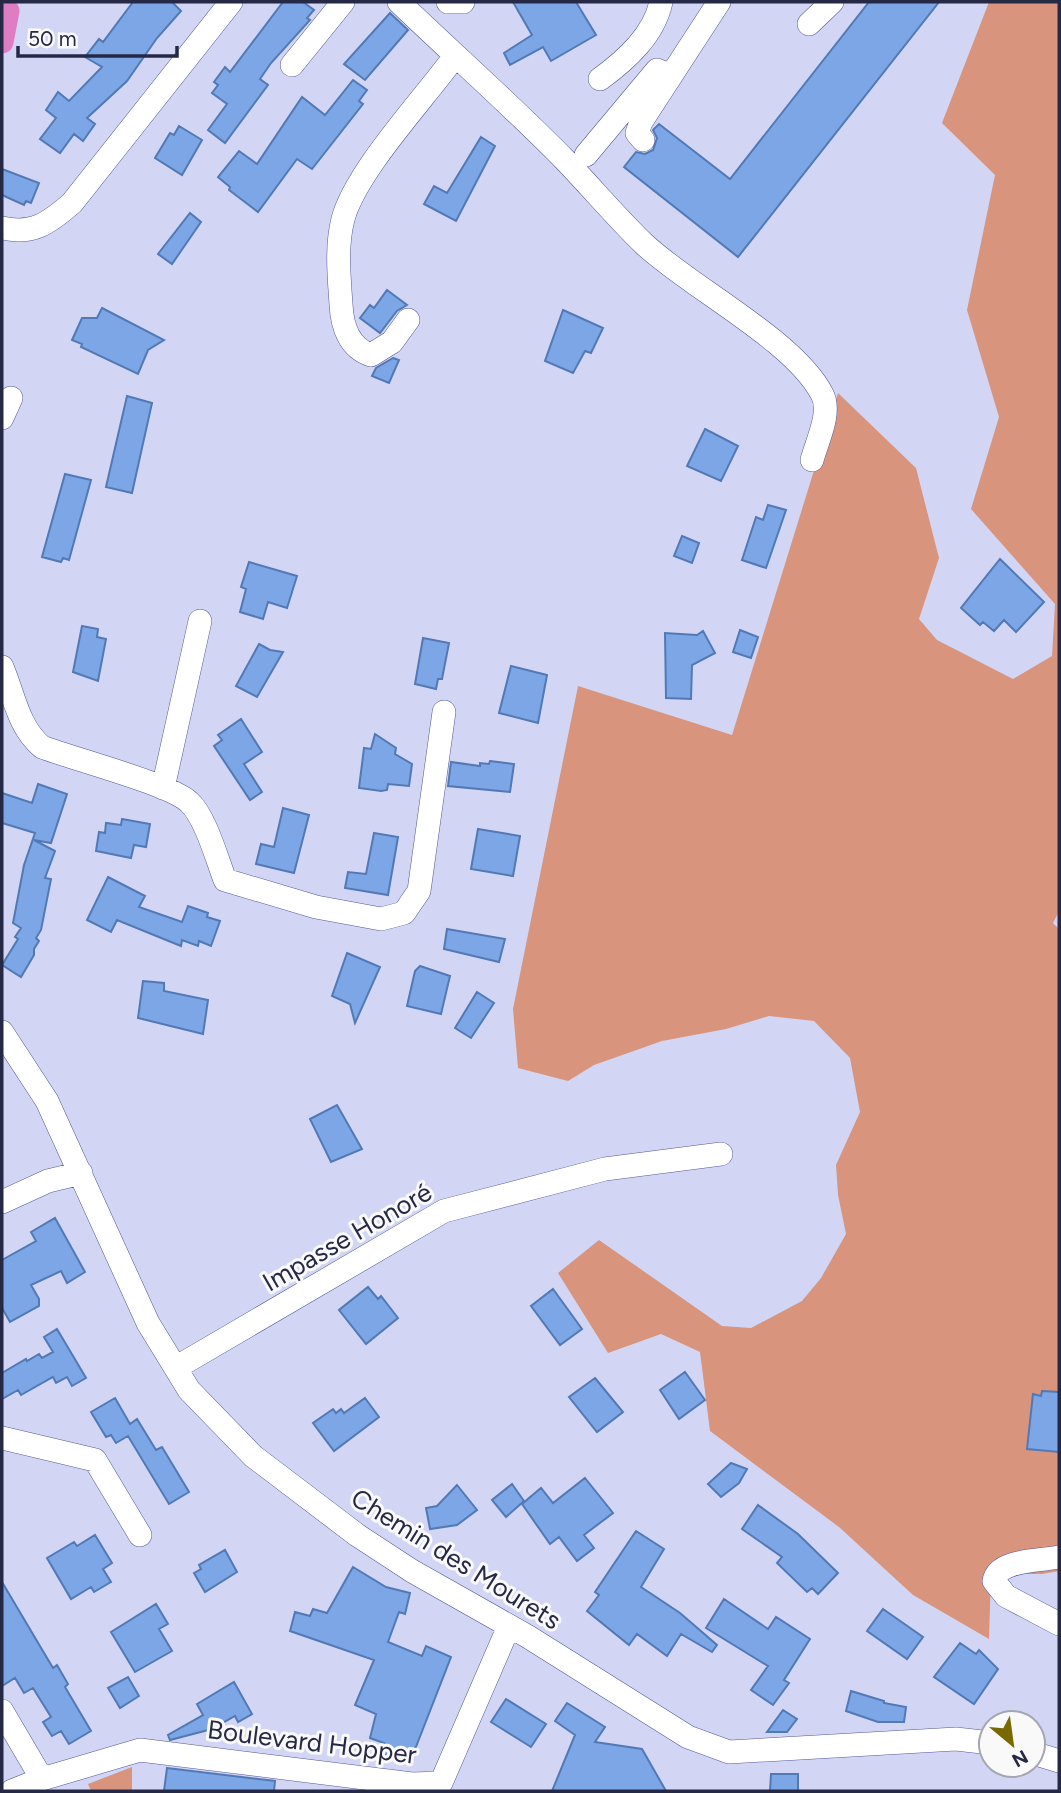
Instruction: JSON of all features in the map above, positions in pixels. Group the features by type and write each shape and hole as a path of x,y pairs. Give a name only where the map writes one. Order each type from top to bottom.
{"street":[{"path":"2,228 25,232 48,224 72,203 231,2"},
{"path":"292,65 343,2"},
{"path":"399,2 565,160 645,244 684,277 785,352 815,384 823,396 825,415 812,460"},
{"path":"448,2 463,2"},
{"path":"600,79 626,61 645,37 661,2"},
{"path":"643,140 637,133 641,122 719,2"},
{"path":"809,24 832,2"},
{"path":"408,320 393,342 371,355 362,352 350,338 342,322 338,258 342,222 359,183 455,56"},
{"path":"586,155 657,70 671,76"},
{"path":"163,788 200,621"},
{"path":"2,667 20,717 30,737 42,747 163,788 189,802 203,825 225,880 316,907 381,919 404,913 419,891 444,712"},
{"name":"Chemin des Mourets","path":"2,1032 47,1101 148,1323 189,1390 253,1456 357,1535 688,1737 729,1752 956,1739 977,1741"},
{"name":"Impasse Honoré","path":"177,1367 444,1211 605,1169 721,1154"},
{"path":"2,1202 48,1181 81,1173"},
{"path":"2,1438 95,1460 140,1535"},
{"path":"1059,1557 1009,1565 999,1570 994,1581 1006,1596 1059,1624"},
{"name":"Boulevard Hopper","path":"12,1791 42,1779 140,1750 446,1787 509,1626"},
{"path":"2,1711 42,1779"}],"shaded area":[{"path":"989,2 1059,2 1059,911 1053,923 1059,929 1059,1571 1042,1574 991,1574 989,1639 913,1595 839,1527 710,1431 700,1352 661,1334 608,1353 558,1273 599,1240 722,1326 751,1328 802,1301 821,1278 846,1234 838,1195 836,1165 860,1112 850,1058 814,1021 769,1016 726,1029 662,1041 594,1065 568,1081 518,1068 513,1009 578,686 732,735 838,393 916,468 939,558 919,619 937,640 1013,679 1052,656 1055,604 971,509 999,417 967,310 995,175 942,123"},
{"path":"132,1767 132,1791 91,1791 88,1784"}],"building":[{"path":"133,2 172,2 181,11 157,38 127,81 87,118 95,124 83,141 74,134 60,153 40,139 56,118 46,110 58,92 69,101 102,67 85,57 99,39 103,42"},
{"path":"283,2 303,2 314,10 307,18 310,20 260,79 268,85 225,143 208,130 227,104 212,93 218,85 214,82 225,67 230,72"},
{"path":"513,2 576,2 596,35 551,61 543,47 510,65 504,53 532,35"},
{"path":"869,2 939,2 738,257 624,167 636,152 645,154 653,150 657,138 653,130 659,124 730,179"},
{"path":"390,13 408,30 365,80 344,64"},
{"path":"353,80 367,90 359,101 363,104 312,169 297,159 258,212 229,190 230,187 218,177 239,151 257,164 302,97 325,115"},
{"path":"179,126 202,140 182,175 155,158 170,133 174,135"},
{"path":"481,137 495,146 456,221 424,204 434,186 447,193"},
{"path":"2,169 39,183 31,203 26,201 24,205 2,195"},
{"path":"190,213 201,222 172,264 158,254"},
{"path":"387,290 407,305 397,311 380,333 360,318 370,305 374,308"},
{"path":"102,308 164,340 148,350 138,374 81,347 82,344 72,340 82,318 97,318"},
{"path":"563,310 603,328 591,353 585,351 573,373 545,361"},
{"path":"393,358 399,360 389,383 372,376 376,368"},
{"path":"127,396 152,403 132,493 106,487"},
{"path":"705,429 738,446 721,481 687,466"},
{"path":"65,474 91,480 69,560 63,558 61,562 42,557"},
{"path":"768,505 786,510 766,568 742,560 756,517 763,520"},
{"path":"682,536 699,543 692,563 674,556"},
{"path":"1000,559 1044,602 1016,632 1004,620 994,631 983,622 980,625 961,608"},
{"path":"249,562 297,576 287,608 268,602 263,619 240,612 246,589 241,587"},
{"path":"82,626 98,629 97,637 106,639 98,681 73,672"},
{"path":"740,630 758,637 751,658 733,652"},
{"path":"703,631 715,653 692,665 691,699 666,698 665,633 697,635"},
{"path":"423,638 449,643 442,679 438,679 436,689 415,684"},
{"path":"259,644 270,650 283,652 257,697 236,686"},
{"path":"511,666 547,675 538,723 499,713"},
{"path":"241,719 262,752 244,764 262,792 250,800 214,746 222,740 218,735"},
{"path":"375,734 396,748 395,754 412,764 409,786 388,784 387,790 381,791 359,788 364,748 371,749"},
{"path":"490,761 514,764 510,792 448,786 451,762 480,766 480,763 489,764"},
{"path":"38,784 67,794 51,843 34,840 55,851 45,878 51,879 41,930 36,938 39,941 21,977 2,965 18,939 15,937 21,928 13,923 24,865 35,833 2,823 2,793 32,803"},
{"path":"283,808 309,815 294,873 256,864 261,844 274,847"},
{"path":"122,819 150,824 146,847 134,845 131,858 96,851 99,832 105,833 106,823 121,825"},
{"path":"478,829 520,836 513,876 471,869"},
{"path":"374,833 398,837 388,895 345,888 348,872 366,874"},
{"path":"108,877 145,896 139,907 182,922 188,906 208,913 207,917 220,921 211,946 199,941 198,946 182,940 181,946 117,920 111,932 87,920"},
{"path":"447,929 505,939 499,962 444,949"},
{"path":"347,953 380,967 355,1023 350,1004 332,996"},
{"path":"420,966 450,976 441,1014 407,1006 415,971"},
{"path":"143,981 164,983 164,991 208,1000 203,1034 138,1018"},
{"path":"477,992 494,1003 471,1038 455,1028"},
{"path":"337,1105 362,1149 331,1162 310,1119"},
{"path":"55,1218 85,1272 67,1283 61,1271 31,1285 39,1299 39,1306 10,1322 2,1308 2,1260 36,1241 31,1232"},
{"path":"368,1287 378,1299 381,1296 398,1318 366,1344 339,1310"},
{"path":"553,1289 582,1329 560,1345 531,1306"},
{"path":"57,1329 86,1378 72,1386 67,1377 56,1383 53,1377 21,1395 18,1390 2,1399 2,1373 26,1359 27,1361 39,1354 42,1358 53,1352 44,1337"},
{"path":"685,1372 705,1400 679,1419 660,1390"},
{"path":"595,1378 623,1412 597,1432 569,1397"},
{"path":"1042,1391 1059,1392 1059,1452 1027,1449 1033,1394 1041,1396"},
{"path":"115,1398 130,1424 137,1419 156,1450 162,1447 189,1492 169,1504 128,1436 116,1443 111,1435 106,1437 91,1412"},
{"path":"365,1398 379,1417 334,1451 313,1423 333,1409 336,1413 341,1409 344,1413"},
{"path":"731,1463 747,1469 739,1483 721,1497 708,1484"},
{"path":"585,1478 613,1513 584,1535 594,1548 577,1561 559,1537 550,1544 522,1504 541,1488 553,1503"},
{"path":"512,1484 524,1501 506,1517 492,1500"},
{"path":"457,1485 477,1510 457,1525 430,1529 426,1508 437,1506"},
{"path":"758,1505 798,1534 838,1573 818,1594 812,1588 807,1592 777,1563 782,1557 742,1529"},
{"path":"636,1531 664,1549 641,1587 680,1613 717,1645 712,1652 681,1634 667,1656 637,1634 629,1645 587,1611 599,1595 595,1592"},
{"path":"95,1535 112,1563 103,1569 111,1582 94,1592 91,1587 71,1599 47,1558 74,1542 77,1546"},
{"path":"225,1550 237,1572 205,1592 194,1573 201,1569 199,1565"},
{"path":"353,1567 386,1587 410,1593 405,1614 399,1612 388,1642 422,1656 426,1646 451,1657 412,1757 407,1755 404,1763 380,1753 384,1743 370,1738 376,1714 355,1705 374,1660 290,1631 295,1612 310,1616 313,1609 327,1613"},
{"path":"2,1582 53,1668 57,1665 68,1684 65,1687 91,1731 69,1744 61,1731 52,1736 43,1722 51,1717 33,1688 24,1693 15,1678 2,1686"},
{"path":"724,1599 768,1629 776,1617 810,1639 784,1680 789,1683 773,1705 751,1690 768,1666 706,1628"},
{"path":"156,1604 168,1624 159,1629 172,1651 135,1672 111,1632"},
{"path":"883,1609 923,1637 907,1659 867,1631"},
{"path":"960,1643 976,1654 979,1650 998,1669 974,1704 934,1677"},
{"path":"128,1677 139,1696 120,1708 108,1688"},
{"path":"234,1682 252,1714 238,1722 235,1716 212,1729 170,1740 168,1735 203,1715 197,1704"},
{"path":"851,1691 884,1703 906,1707 904,1722 878,1722 846,1711"},
{"path":"506,1699 546,1724 531,1747 491,1722"},
{"path":"567,1703 605,1727 595,1742 642,1749 666,1791 552,1791 575,1735 555,1721"},
{"path":"783,1710 797,1719 787,1732 767,1732"},
{"path":"167,1768 275,1781 274,1791 164,1791"},
{"path":"771,1774 798,1774 798,1791 770,1791"}],"waterway":[{"path":"2,42 8,11"}]}
